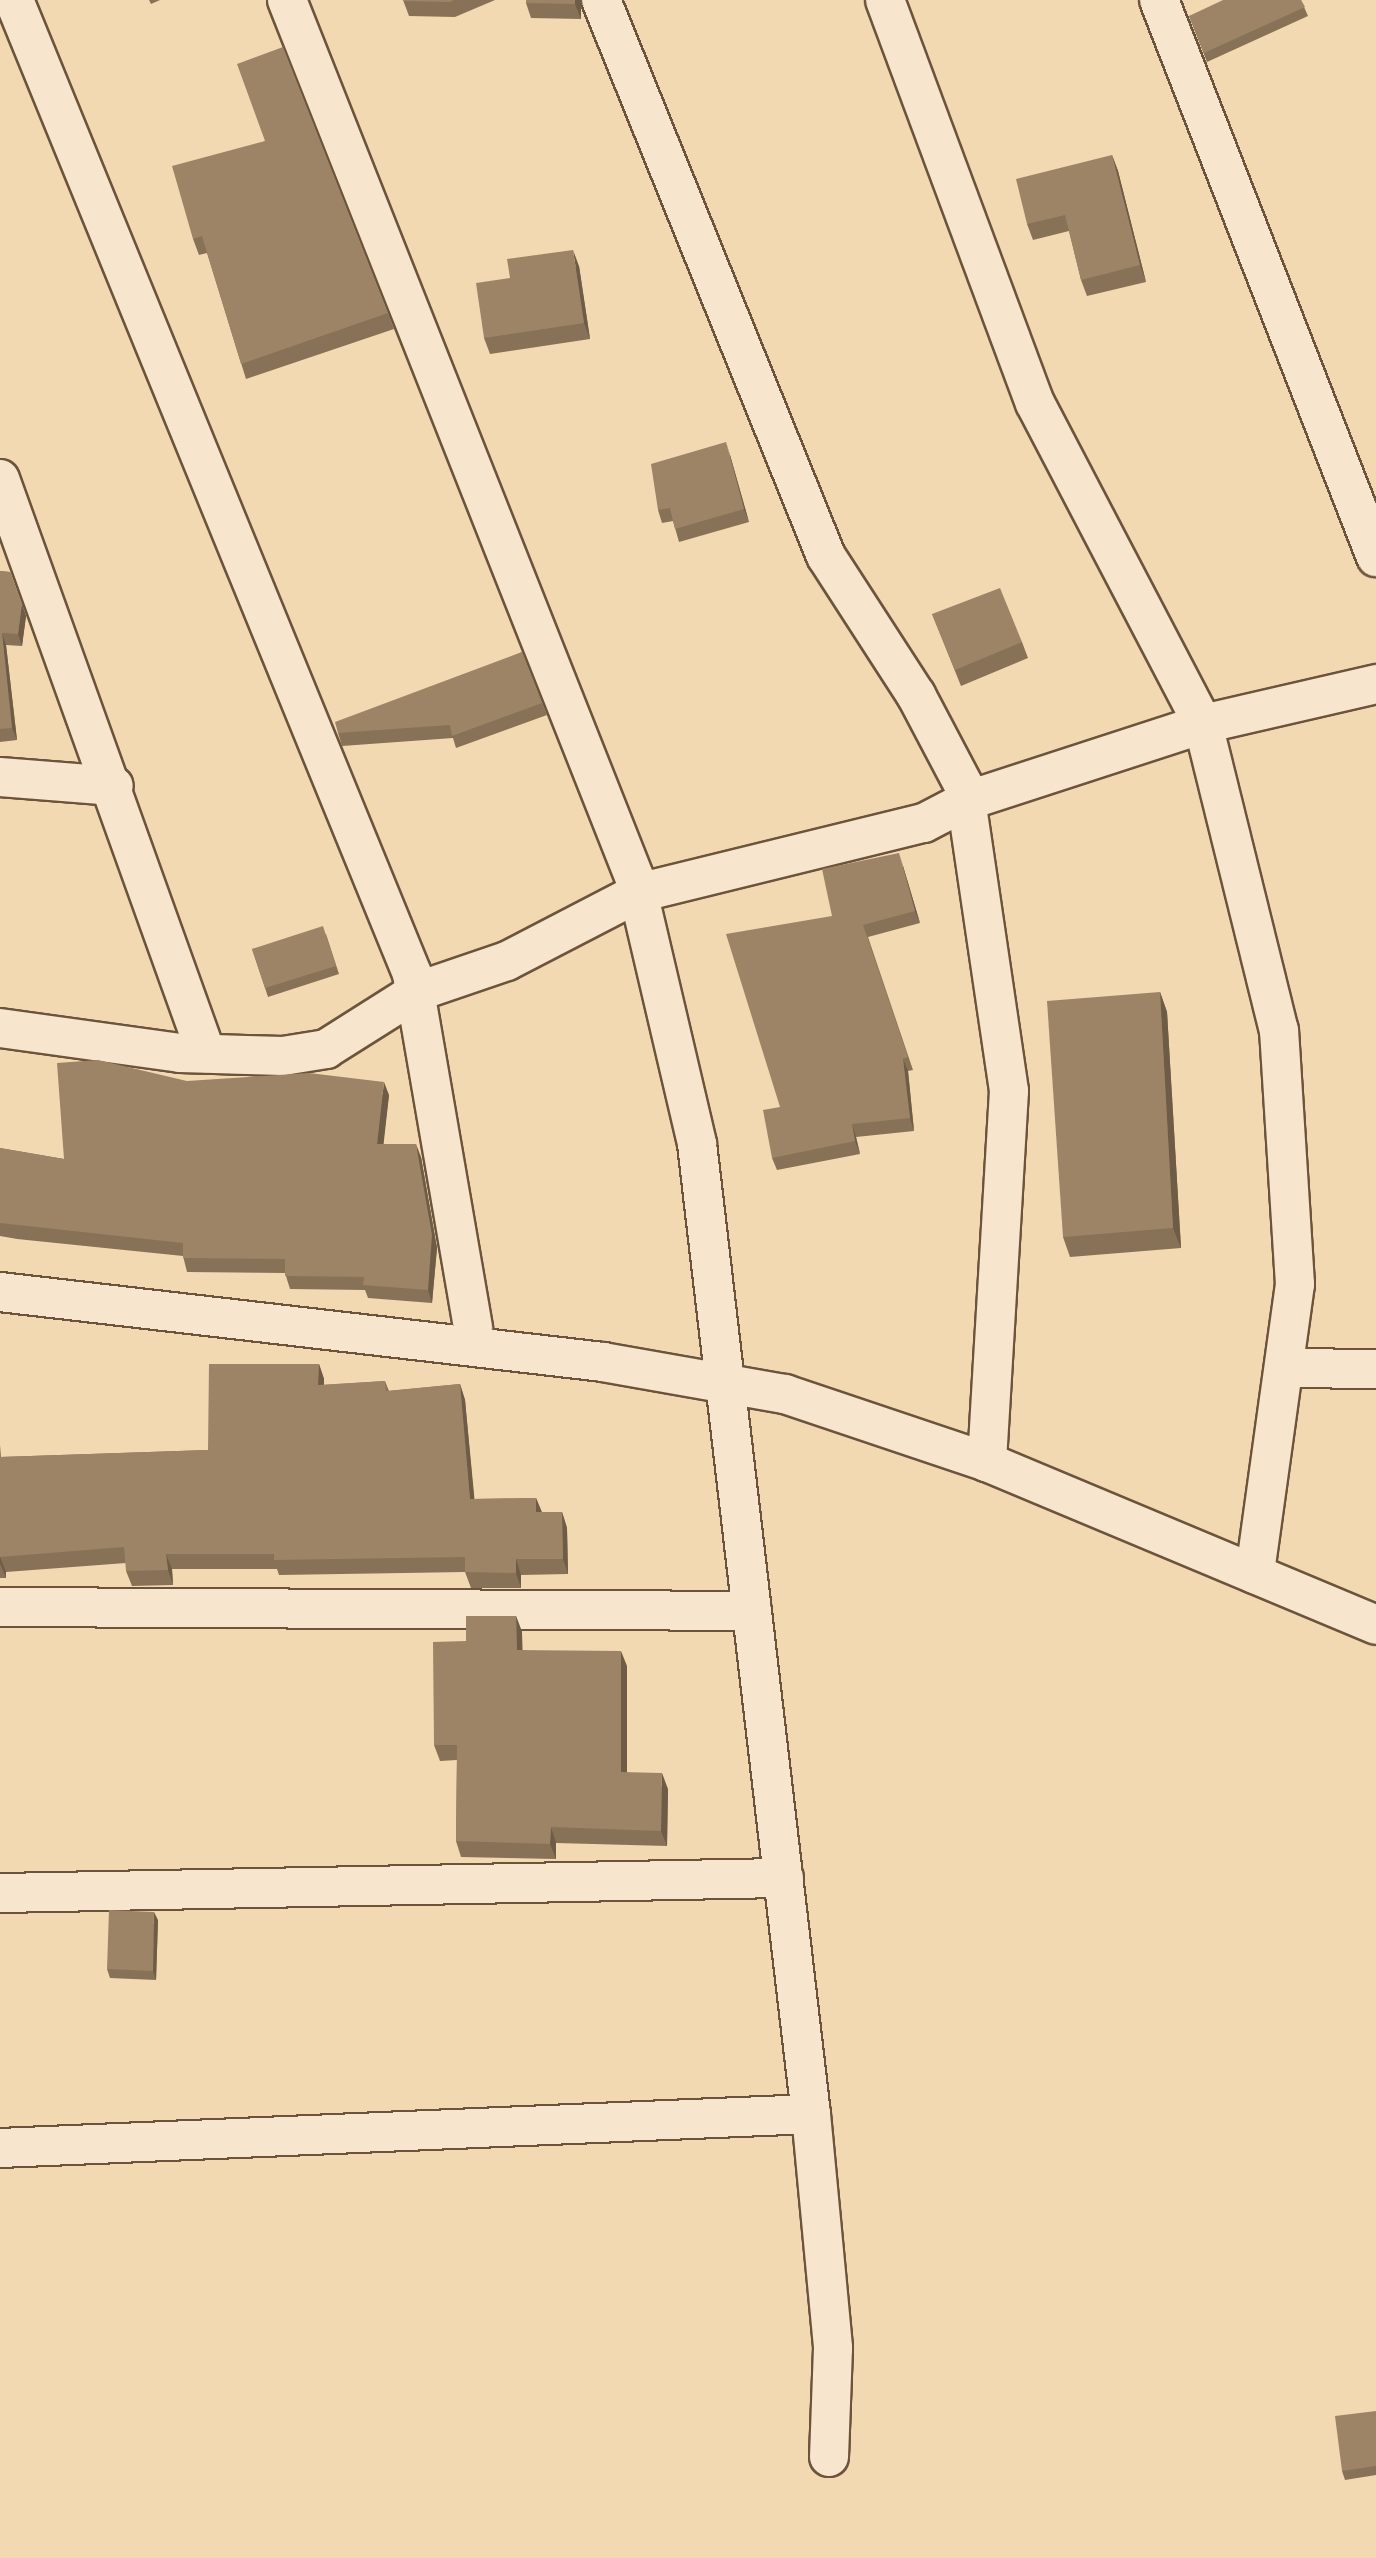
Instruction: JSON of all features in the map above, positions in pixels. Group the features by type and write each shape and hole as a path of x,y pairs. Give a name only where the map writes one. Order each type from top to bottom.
{"street":[{"path":"14,0 416,992 473,1328"},
{"path":"287,0 638,893 698,1144 811,2114 833,2348 829,2457"},
{"path":"601,0 825,556 916,695 966,801 1009,1091 987,1462"},
{"path":"885,0 1035,402 1202,724 1279,1030 1294,1284 1255,1574"},
{"path":"1159,0 1376,557"},
{"path":"0,479 12,536 114,786 206,1054"},
{"path":"0,1027 206,1054 283,1056 326,1049 416,992 507,961 638,893 924,823 966,801 1202,724 1376,684"},
{"path":"0,777 114,786"},
{"path":"0,1292 603,1362 785,1394 987,1462 1376,1625"},
{"path":"1284,1368 1376,1369"},
{"path":"0,1607 752,1611"},
{"path":"0,1893 784,1878"},
{"path":"0,2148 811,2114"}],"building":[{"path":"404,0 454,0 450,2"},
{"path":"526,0 575,0 575,4 526,3"},
{"path":"1223,0 1301,0 1305,7 1204,53 1189,16"},
{"path":"283,47 388,313 241,364 202,236 193,239 172,166 265,141 237,64"},
{"path":"1112,155 1140,265 1081,280 1065,215 1027,224 1016,179"},
{"path":"573,250 584,323 484,338 476,283 510,278 507,259"},
{"path":"726,442 744,509 675,529 670,508 658,510 651,464"},
{"path":"0,571 10,572 22,604 18,634 2,633 12,728 0,729"},
{"path":"1000,588 1022,642 955,670 932,614"},
{"path":"522,652 542,703 452,736 450,725 338,733 335,722"},
{"path":"899,853 915,911 863,925 908,1057 903,1059 910,1118 852,1124 855,1141 772,1158 763,1110 780,1107 726,934 832,916 822,869"},
{"path":"323,926 336,966 265,988 252,949"},
{"path":"1160,992 1173,1228 1063,1237 1047,1001"},
{"path":"98,1060 187,1081 309,1073 384,1082 377,1144 416,1144 432,1235 428,1290 363,1285 364,1277 285,1276 285,1259 183,1258 183,1243 0,1223 0,1148 64,1159 57,1063"},
{"path":"209,1364 319,1364 318,1385 385,1381 386,1391 460,1384 470,1499 536,1498 536,1512 562,1512 563,1559 516,1559 516,1573 465,1572 465,1557 274,1560 274,1554 166,1554 168,1570 126,1571 124,1547 0,1557 0,1457 208,1450"},
{"path":"466,1616 516,1616 517,1650 621,1651 621,1772 662,1773 661,1831 551,1827 550,1844 456,1841 457,1745 434,1745 433,1642 466,1641"},
{"path":"109,1910 154,1912 153,1971 107,1969"},
{"path":"1376,2411 1376,2466 1342,2471 1335,2416"}]}
